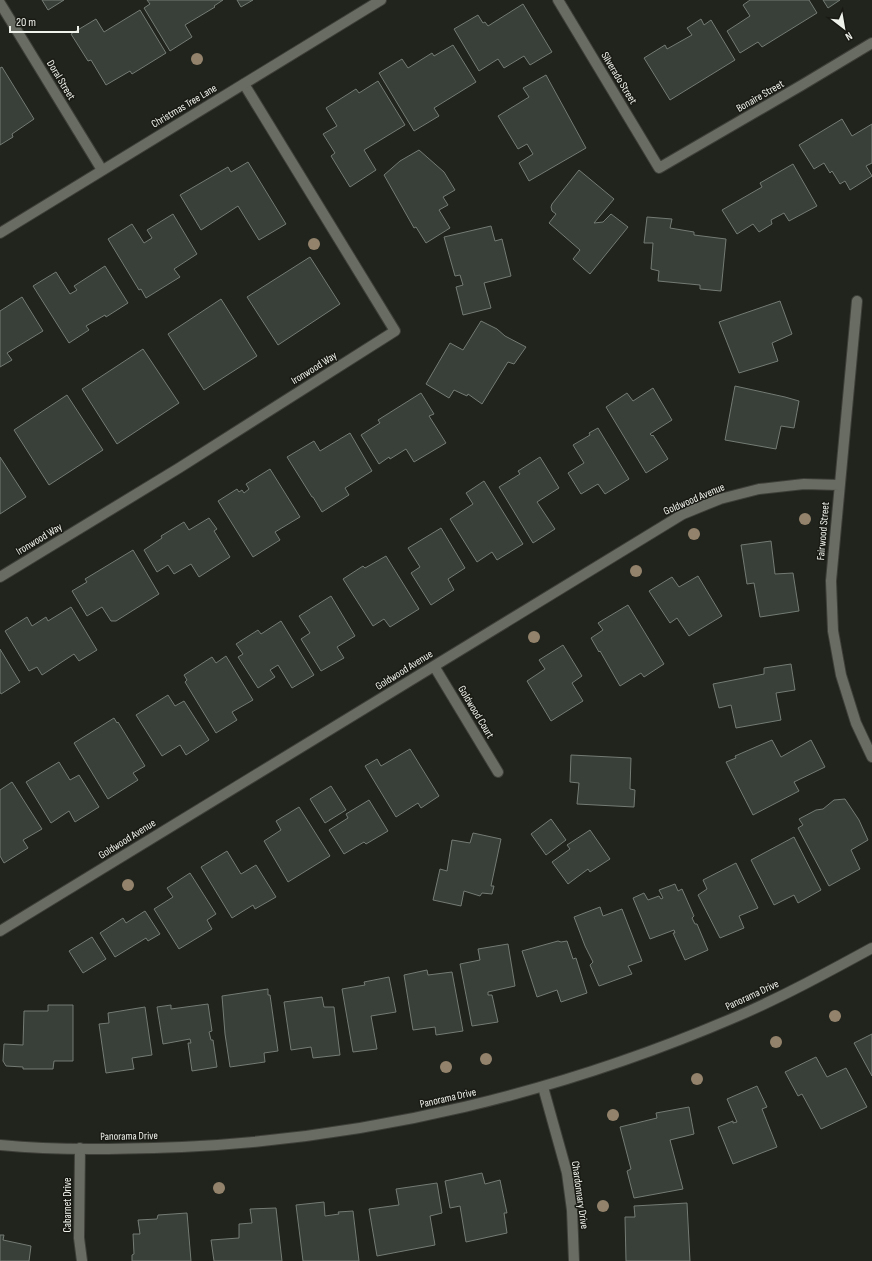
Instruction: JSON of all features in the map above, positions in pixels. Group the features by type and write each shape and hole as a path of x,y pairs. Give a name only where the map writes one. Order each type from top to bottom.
{"street":[{"name":"Christmas Tree Lane","path":"0,233 381,0"},
{"name":"Silverado Street","path":"558,0 659,168"},
{"name":"Doral Street","path":"0,3 102,170"},
{"name":"Bonaire Street","path":"659,168 872,43"},
{"name":"Ironwood Way","path":"0,577 179,468 395,331 244,84"},
{"name":"Fairwood Street","path":"857,302 831,581 833,631 841,675 856,723 872,758"},
{"name":"Goldwood Avenue","path":"0,931 683,514 720,499 759,489 804,484 840,485"},
{"name":"Goldwood Court","path":"434,666 498,772"},
{"name":"Panorama Drive","path":"0,1145 136,1149 209,1145 297,1137 378,1125 457,1109 543,1087 664,1046 739,1015 812,980 872,948"},
{"name":"Chardonnary Drive","path":"543,1087 567,1173 572,1210 574,1261"},
{"name":"Cabarnet Drive","path":"80,1148 79,1238 82,1261"}],"building":[{"path":"42,0 64,0 48,10"},
{"path":"147,0 223,0 214,6 215,7 185,25 192,37 170,51 144,8 150,4"},
{"path":"237,0 253,0 241,7"},
{"path":"750,0 809,0 817,13 762,47 758,42 740,53 727,31 750,16 743,5"},
{"path":"823,0 840,0 828,8"},
{"path":"523,4 552,52 530,65 524,56 504,68 498,59 479,71 454,29 478,15 483,23 485,22 488,26"},
{"path":"140,10 166,53 132,74 130,71 106,85 91,60 88,61 71,34 96,19 104,32"},
{"path":"701,19 704,25 711,20 735,60 670,100 644,58 665,45 667,49 692,35 687,28"},
{"path":"453,45 476,82 434,108 439,116 414,131 379,73 402,59 408,68 432,53 434,56"},
{"path":"2,67 34,119 12,134 13,137 0,145 0,68"},
{"path":"546,75 586,148 529,181 519,163 533,154 527,144 518,149 498,116 529,97 523,88"},
{"path":"378,81 405,125 364,150 376,170 350,187 331,156 335,153 323,134 337,126 326,108 356,89 359,93"},
{"path":"842,119 852,136 872,124 872,163 866,166 872,176 850,190 845,181 840,184 832,171 830,173 824,163 814,169 799,145"},
{"path":"419,150 444,172 455,190 443,197 448,205 439,210 450,228 426,243 416,227 414,228 384,175 400,161"},
{"path":"248,162 286,224 259,240 238,206 201,230 180,195 228,167 231,172"},
{"path":"793,164 817,206 789,221 784,213 771,220 772,224 759,232 753,224 737,234 722,210 762,187 760,183"},
{"path":"579,170 614,199 594,223 603,222 611,214 628,227 590,274 573,259 580,250 549,223 556,214 552,211 552,204"},
{"path":"173,214 197,254 174,269 180,277 146,298 141,289 139,290 108,239 132,224 144,243 152,238 147,230"},
{"path":"647,217 672,219 670,228 694,232 694,235 726,239 721,291 700,289 700,285 658,281 659,271 651,269 653,243 644,243"},
{"path":"491,226 495,241 502,239 511,276 484,283 491,308 463,315 456,287 463,285 460,275 455,276 444,237"},
{"path":"310,257 340,304 278,345 247,297"},
{"path":"105,266 128,303 106,317 105,315 86,326 89,330 69,343 33,286 56,272 70,294 77,290 74,286"},
{"path":"22,297 43,331 7,353 12,360 0,367 0,311"},
{"path":"221,299 257,356 204,390 168,334"},
{"path":"780,301 792,334 772,343 778,361 739,373 719,322"},
{"path":"481,321 526,347 514,364 508,362 482,404 468,394 467,396 454,390 449,398 426,384 450,343 463,350"},
{"path":"143,349 179,403 117,444 82,389"},
{"path":"735,386 799,401 794,428 781,426 776,449 725,440"},
{"path":"653,388 672,420 650,434 652,436 653,435 668,459 646,473 606,407 627,393 633,401"},
{"path":"421,393 434,414 429,416 446,443 414,462 406,449 390,459 389,457 379,464 361,435 380,423 378,420"},
{"path":"67,395 103,450 49,485 14,430"},
{"path":"598,428 629,479 605,494 598,484 581,494 568,473 584,463 573,445 590,435 589,433"},
{"path":"350,433 372,471 345,488 349,495 322,512 287,457 314,441 320,451"},
{"path":"0,457 26,497 0,514"},
{"path":"540,457 559,488 537,502 555,529 533,543 499,487 520,474 518,471"},
{"path":"270,469 300,517 275,532 280,540 253,557 218,501 237,489 239,492 242,490 244,493 249,489 246,484"},
{"path":"484,481 523,544 497,560 492,552 477,562 450,519 473,504 466,493"},
{"path":"209,518 217,529 214,531 230,557 199,577 191,564 174,574 168,565 157,572 144,550 162,538 161,536 184,522 189,530"},
{"path":"441,528 465,568 448,579 454,590 431,605 411,573 420,567 408,548"},
{"path":"771,541 775,574 793,573 799,611 760,617 754,583 747,584 741,545"},
{"path":"133,550 159,594 116,621 111,621 102,607 87,616 72,591 87,582 85,579"},
{"path":"386,556 419,609 390,627 384,619 373,626 343,579 363,566 365,568"},
{"path":"698,576 722,616 689,636 677,618 670,623 649,591 672,577 679,587"},
{"path":"331,596 355,636 337,647 344,658 321,671 301,639 310,633 299,616"},
{"path":"628,605 664,664 644,677 641,673 620,686 591,638 603,630 598,623"},
{"path":"71,607 97,650 79,661 74,654 42,675 37,667 29,671 5,631 27,617 32,626 46,617 48,621"},
{"path":"281,621 314,675 292,688 278,665 270,670 275,677 258,688 238,657 243,654 236,644 258,630 261,634"},
{"path":"563,645 582,676 572,683 583,701 551,721 527,681 545,669 539,660"},
{"path":"0,649 20,682 1,694 0,692"},
{"path":"226,656 253,700 232,712 237,720 216,733 185,682 187,680 184,675 212,657 216,663"},
{"path":"791,664 795,690 776,693 781,720 736,728 731,705 719,708 713,684 764,674 764,668"},
{"path":"168,695 175,706 184,701 209,740 186,755 180,745 162,756 136,715"},
{"path":"114,718 145,766 133,773 138,780 108,799 74,743"},
{"path":"772,740 781,757 811,740 825,767 794,782 799,791 753,815 726,762 736,758 735,756"},
{"path":"410,749 439,796 421,808 418,803 396,817 365,766 377,759 381,766"},
{"path":"571,755 631,758 630,789 635,790 634,807 577,804 579,783 570,782"},
{"path":"59,762 70,780 79,775 99,807 75,822 69,811 51,823 26,782"},
{"path":"12,782 42,829 23,840 28,848 4,863 0,856 0,790"},
{"path":"331,786 346,810 325,823 310,799"},
{"path":"845,799 859,820 868,840 851,850 860,869 829,886 798,828 803,825 799,819 816,810 823,809 834,800"},
{"path":"369,800 388,831 366,844 364,842 344,854 329,830 348,818 346,814"},
{"path":"299,807 330,856 288,882 264,841 281,830 276,821"},
{"path":"551,819 566,840 546,855 531,834"},
{"path":"590,830 610,859 590,872 588,869 568,884 552,862 570,849 567,845"},
{"path":"473,833 501,839 491,886 494,886 492,894 482,893 480,896 464,891 461,906 433,900 440,869 447,871 452,840 470,843"},
{"path":"794,837 821,890 798,903 794,895 774,905 751,860"},
{"path":"227,851 241,874 256,865 276,897 255,909 253,905 232,918 201,867"},
{"path":"736,863 758,908 739,916 744,928 720,938 698,895 707,889 703,880"},
{"path":"190,873 216,914 207,920 212,929 179,949 154,909 173,897 167,888"},
{"path":"675,884 678,891 682,889 694,916 692,918 695,924 697,924 708,950 685,960 673,933 675,933 674,930 650,939 633,898 644,893 648,900 659,896 661,899 663,898 659,890"},
{"path":"600,907 603,916 622,909 642,961 628,966 632,974 599,986 590,965 593,962 574,917"},
{"path":"145,911 160,934 148,941 146,938 115,957 100,933 123,918 126,923"},
{"path":"92,937 106,959 83,973 69,951"},
{"path":"558,941 567,941 573,959 576,958 587,993 561,1002 557,990 537,997 522,951"},
{"path":"508,944 515,986 488,992 488,995 492,995 498,1022 472,1026 460,964 480,960 478,949"},
{"path":"427,970 428,975 452,972 463,1031 436,1035 435,1027 413,1030 404,975"},
{"path":"389,977 396,1012 371,1016 377,1049 353,1052 342,989 365,985 364,982"},
{"path":"268,989 278,1051 264,1053 265,1062 230,1067 225,1034 222,996"},
{"path":"322,997 324,1007 334,1007 340,1055 313,1058 311,1047 291,1050 284,1002"},
{"path":"208,1004 212,1031 209,1032 211,1040 213,1040 217,1067 192,1071 188,1043 191,1043 190,1039 163,1044 157,1007 171,1005 171,1009"},
{"path":"48,1005 73,1005 73,1061 54,1061 53,1069 23,1069 23,1067 6,1066 3,1061 4,1044 23,1045 24,1011 48,1011"},
{"path":"145,1007 152,1055 132,1058 134,1069 106,1073 99,1024 109,1023 108,1013"},
{"path":"872,1034 872,1076 854,1043"},
{"path":"816,1057 827,1077 846,1068 867,1107 821,1129 802,1094 798,1096 785,1072"},
{"path":"757,1086 767,1107 762,1109 777,1147 733,1164 718,1127 733,1121 733,1123 737,1122 727,1099"},
{"path":"689,1107 694,1134 670,1140 683,1189 634,1198 627,1171 631,1169 620,1127 657,1118 656,1113"},
{"path":"482,1173 485,1184 500,1180 507,1213 504,1213 507,1233 466,1242 460,1206 450,1208 445,1181"},
{"path":"437,1183 442,1213 430,1216 435,1245 377,1256 369,1209 399,1205 396,1189"},
{"path":"324,1202 325,1216 339,1214 338,1212 353,1211 359,1261 303,1261 296,1205"},
{"path":"687,1203 690,1261 626,1261 625,1217 635,1217 634,1206"},
{"path":"276,1208 282,1261 214,1261 211,1240 239,1238 239,1224 252,1223 250,1209"},
{"path":"187,1213 191,1261 132,1261 132,1255 134,1254 133,1234 140,1234 138,1220 157,1219 158,1215"},
{"path":"0,1235 4,1235 3,1240 31,1246 29,1261 0,1261"}]}
